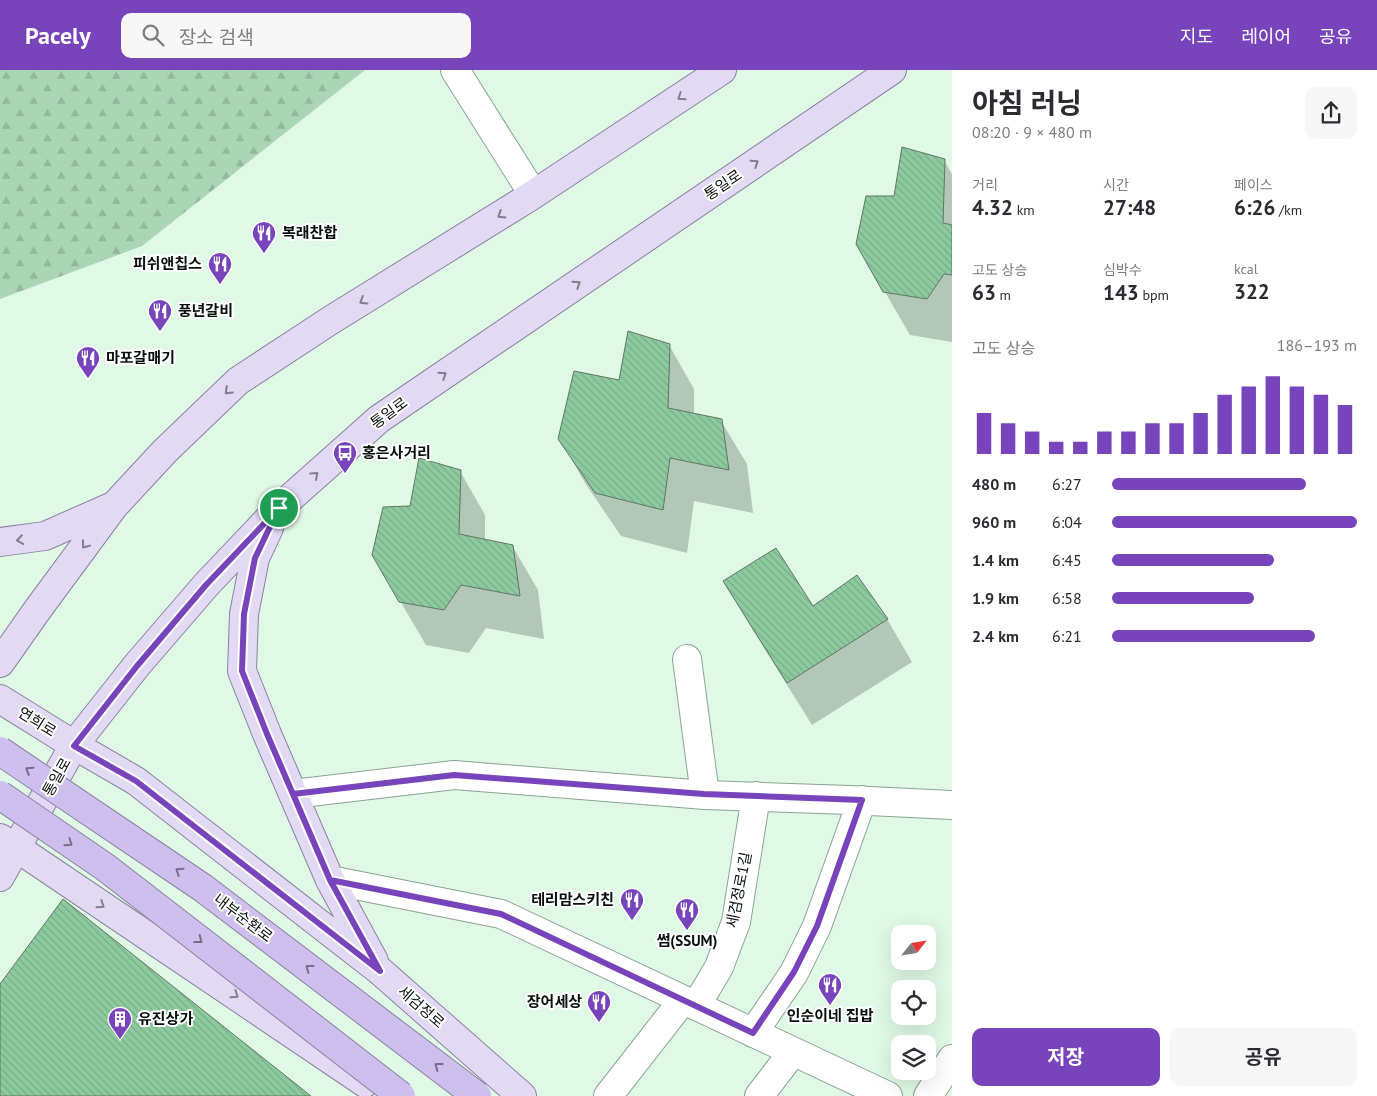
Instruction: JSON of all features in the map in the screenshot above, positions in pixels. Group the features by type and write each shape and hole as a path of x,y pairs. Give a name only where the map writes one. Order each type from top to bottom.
{"highway":[{"name":"내부순환로","path":"0,751 203,888 477,1096"},
{"path":"0,795 105,867 401,1096"}],"main road":[{"path":"0,664 114,506 165,451 238,381 331,320 462,240 722,70"},
{"name":"통일로","path":"0,877 8,843 74,746 137,666 206,585 279,508 379,419 892,70"},
{"path":"0,542 45,536 114,506"},
{"path":"279,508 255,558 244,614 242,671 330,880 380,971"},
{"name":"연희로","path":"0,699 74,746"},
{"name":"세검정로","path":"74,746 136,781 380,971 522,1096"},
{"path":"8,843 358,1077 382,1096"}],"street":[{"path":"455,70 533,194"},
{"path":"688,659 704,794"},
{"path":"293,794 454,775 704,794 862,800 951,808"},
{"name":"세검정로1길","path":"608,1096 719,967 736,922 756,796"},
{"path":"753,1033 794,972 817,926 862,800"},
{"path":"330,880 501,914 888,1096"},
{"path":"759,1096 793,1052"},
{"path":"928,1096 952,1059"}],"green space":[{"path":"0,70 365,70 142,246 0,299"}],"building":[{"path":"902,147 945,159 943,223 952,225 952,275 944,274 927,299 883,292 856,244 866,196 894,196"},
{"path":"628,331 670,344 668,408 722,419 729,470 670,458 663,510 595,493 558,439 574,371 619,380"},
{"path":"419,458 461,470 459,534 513,545 520,596 461,585 444,610 399,602 372,555 383,507 410,506"},
{"path":"776,548 813,606 857,575 888,619 787,683 723,581"},
{"name":"유진상가","path":"63,899 311,1096 0,1096 0,984"}],"place":[{"name":"복래찬합","path":"264,254"},
{"name":"피쉬앤칩스","path":"220,285"},
{"name":"풍년갈비","path":"160,332"},
{"name":"마포갈매기","path":"88,379"},
{"name":"홍은사거리","path":"345,474"},
{"name":"테리맘스키친","path":"632,921"},
{"name":"썸(SSUM)","path":"687,931"},
{"name":"인순이네 집밥","path":"830,1006"},
{"name":"장어세상","path":"599,1023"},
{"name":"유진상가","path":"120,1040"}],"route":[{"path":"279,508 206,585 137,666 74,746 136,781 380,971 330,880 293,794 454,775 704,794 862,800 817,926 794,972 753,1033 501,914 330,880 267,734 242,671 244,614 255,558 279,508"}]}
